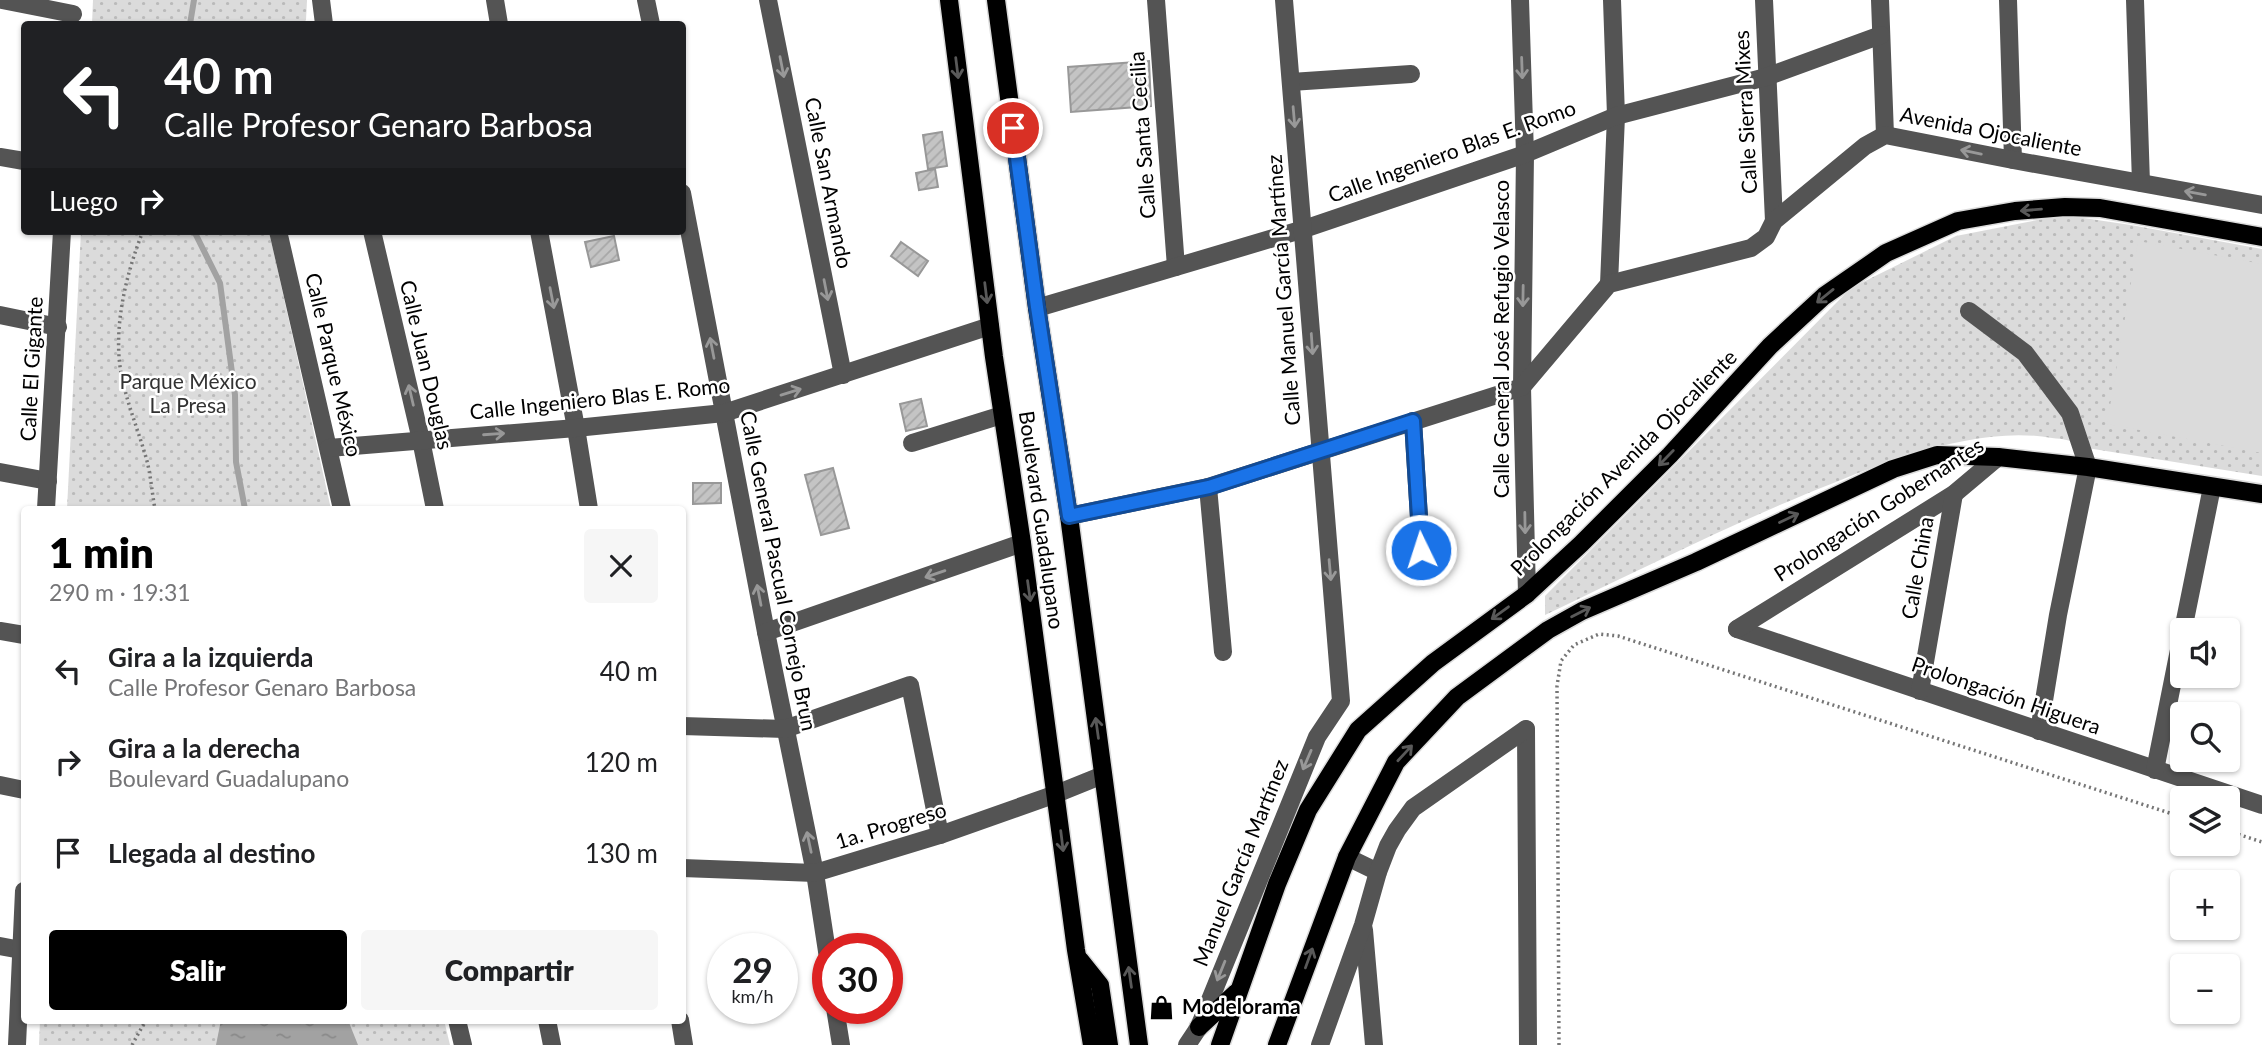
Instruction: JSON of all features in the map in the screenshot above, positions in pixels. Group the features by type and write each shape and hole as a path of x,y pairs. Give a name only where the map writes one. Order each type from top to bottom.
{"main road":[{"name":"Boulevard Guadalupano","path":"949,0 1002,415 1022,543 1076,950 1092,1045"},
{"name":"Boulevard Guadalupano","path":"996,0 1037,307 1069,516 1139,1045"},
{"name":"Prolongación Avenida Ojocaliente","path":"1220,1045 1277,884 1308,810 1358,730 1433,663 1527,594 1581,544 1670,455 1770,346 1824,296 1886,253 1958,221 2040,209 2065,206 2099,208 2262,237"},
{"path":"1277,1045 1347,856 1396,762 1457,697 1548,631 1582,611 1696,562 1893,469 1937,455 1998,457"},
{"name":"Prolongación Gobernantes","path":"1998,457 2088,467 2262,494"},
{"path":"1076,950 1081,962 1100,985 1109,1045"},
{"path":"1199,1027 1239,990"}],"street":[{"path":"2,0 73,13"},
{"path":"321,0 324,21"},
{"path":"495,0 498,21"},
{"path":"646,0 650,21"},
{"name":"Calle San Armando","path":"768,0 843,375"},
{"name":"Calle Santa Cecilia","path":"1156,0 1176,267"},
{"name":"Calle Manuel García Martínez","path":"1284,0 1341,701"},
{"name":"Calle General José Refugio Velasco","path":"1520,0 1525,154 1522,387 1527,594"},
{"path":"1069,516 1209,487 1522,387 1609,284 1616,116 1612,0"},
{"name":"Calle Sierra Mixes","path":"1764,0 1774,221"},
{"path":"1880,0 1885,135"},
{"path":"2008,0 2013,160"},
{"path":"2135,0 2141,183"},
{"name":"Calle Ingeniero Blas E. Romo","path":"1037,307 1304,229 1525,154 1616,116 1766,77 1881,35"},
{"path":"1291,82 1412,74"},
{"name":"Avenida Ojocaliente","path":"1609,284 1751,247 1766,237 1774,221 1865,146 1885,135 2262,205"},
{"path":"0,157 21,160"},
{"name":"Calle General Pascual Cornejo Brun","path":"686,214 815,873 824,933"},
{"name":"Calle El Gigante","path":"46,506 62,235"},
{"name":"Calle Parque México","path":"279,235 341,506"},
{"name":"Calle Juan Douglas","path":"373,235 434,506"},
{"path":"540,235 589,506"},
{"path":"1969,311 2025,353 2070,412 2088,467 2057,615 2039,732"},
{"path":"0,315 58,327"},
{"name":"Calle Ingeniero Blas E. Romo","path":"328,448 724,413 990,326"},
{"path":"912,443 1002,415"},
{"path":"1413,421 1421,550"},
{"name":"Prolongación Gobernantes","path":"1737,629 1954,494 1998,457"},
{"path":"0,472 48,481"},
{"path":"1209,487 1223,652"},
{"path":"2186,618 2212,487"},
{"name":"Calle China","path":"1920,691 1954,494"},
{"path":"766,632 1022,543"},
{"name":"Prolongación Higuera","path":"1737,629 2262,805"},
{"path":"0,631 21,634"},
{"path":"686,726 785,729 910,685 940,835"},
{"path":"2155,770 2172,688"},
{"name":"Manuel García Martínez","path":"1187,1045 1199,1027 1317,737 1341,701"},
{"path":"1320,1045 1388,846 1413,808 1526,729 1528,1045"},
{"name":"1a. Progreso","path":"686,868 815,873 940,835 1103,775"},
{"path":"0,785 21,789"},
{"path":"1347,856 1378,872"},
{"path":"1363,925 1374,1045"},
{"path":"0,946 21,950 17,1045"},
{"path":"458,1024 463,1045"},
{"path":"548,1024 552,1045"},
{"path":"681,1024 684,1045"},
{"path":"838,1024 841,1045"}],"path":[{"path":"141,235 131,260 119,323 121,371 147,462 154,506"},
{"path":"1559,1045 1557,686 1561,661 1574,645 1599,634 1618,636 2170,813"},
{"path":"2240,835 2262,842"},
{"path":"132,1045 144,1024"}],"green space":[{"path":"93,0 307,0 305,21 92,21"},
{"path":"2063,215 2262,249 2262,476 2081,447 2071,441 2056,438 2022,435 1959,442 1895,460 1806,494 1545,615 1545,596 1851,288 1956,236"},
{"name":"Parque México La Presa","path":"81,235 270,235 330,506 67,506"},
{"path":"2138,241 2262,264 2262,453 2107,424"},
{"path":"40,1024 445,1024 450,1045 39,1045"}],"water":[{"path":"220,1024 350,1024 358,1045 216,1045"}],"building":[{"path":"1149,61 1151,106 1071,112 1068,67"},
{"path":"942,132 947,166 928,169 923,135"},
{"path":"935,169 938,187 919,190 916,173"},
{"path":"614,236 619,260 591,267 585,242"},
{"path":"901,242 928,261 918,276 891,256"},
{"path":"921,399 927,426 906,431 900,404"},
{"path":"833,468 849,528 821,535 805,475"},
{"path":"693,483 721,483 721,503 693,504"}],"waterway":[{"path":"190,21 194,0"},
{"path":"196,235 220,283 235,395 236,462 244,506"}],"place":[{"name":"Modelorama","path":"1162,1007"}],"route":[{"path":"1013,128 1069,516 1209,487 1413,421 1421,550"}]}
